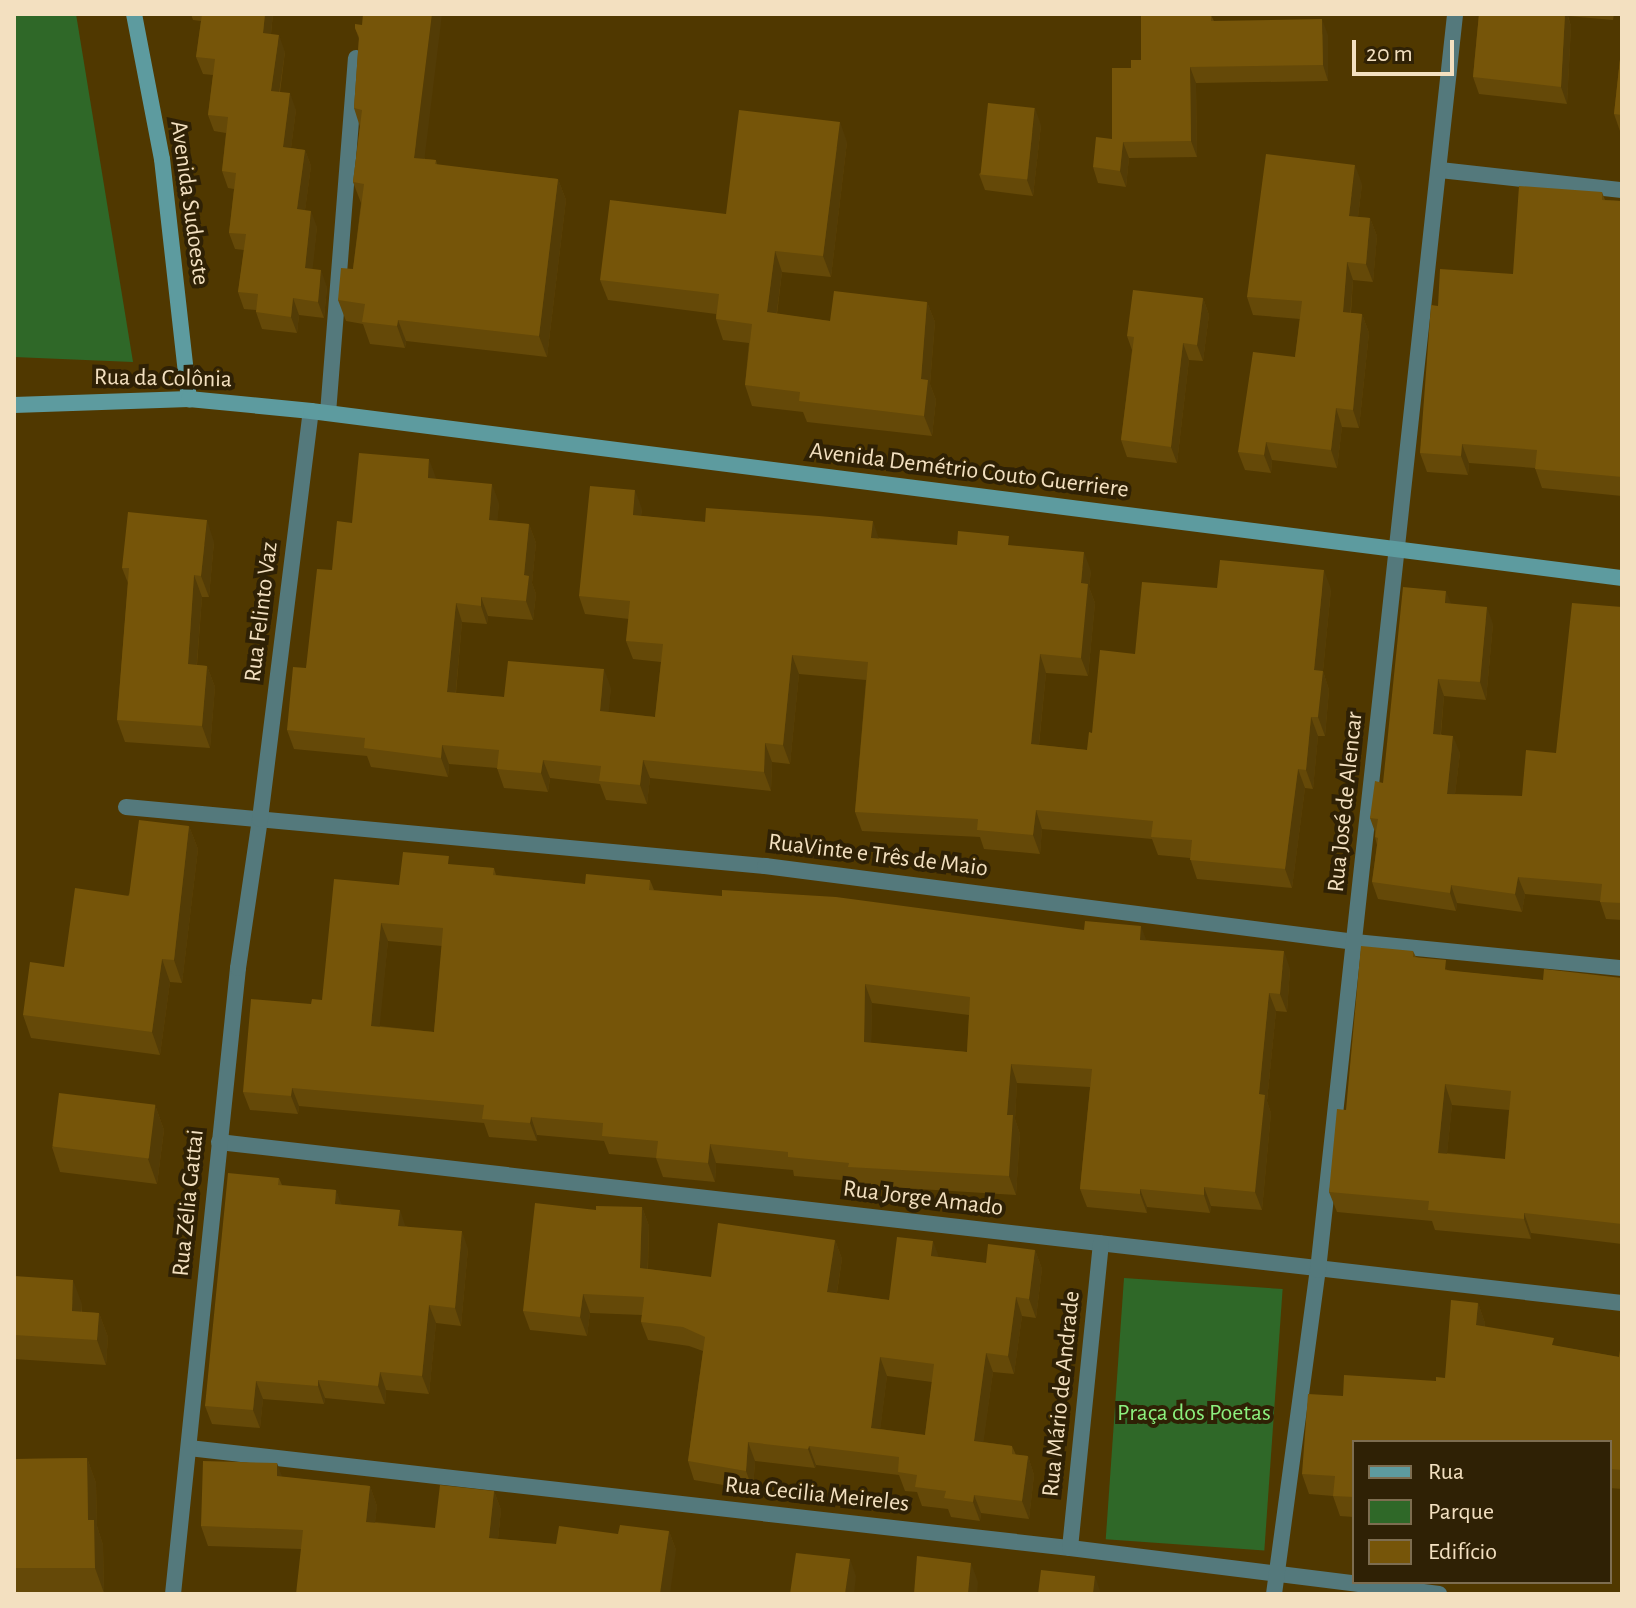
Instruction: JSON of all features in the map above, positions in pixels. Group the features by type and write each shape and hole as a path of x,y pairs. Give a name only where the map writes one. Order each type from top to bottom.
{"main road":[{"name":"Avenida Sudoeste","path":"134,14 162,159 189,399"},
{"name":"Rua da Colônia","path":"14,405 189,399 319,412"},
{"name":"Avenida Demétrio Couto Guerriere","path":"319,412 1622,578"}],"street":[{"name":"Rua José de Alencar","path":"1274,1594 1318,1270 1455,14"},
{"name":"Rua Felinto Vaz","path":"260,819 319,412 356,58"},
{"path":"1440,170 1622,190"},
{"name":"RuaVinte e Três de Maio","path":"126,807 765,866 1355,942 1622,968"},
{"name":"Rua Zélia Gattai","path":"173,1594 238,968 260,819"},
{"name":"Rua Jorge Amado","path":"219,1142 1622,1303"},
{"name":"Rua Mário de Andrade","path":"1070,1548 1101,1244"},
{"name":"Rua Cecilia Meireles","path":"189,1448 1070,1548 1352,1584"},
{"name":"Rua Cecilia Meireles","path":"1353,1584 1439,1594"}],"green space":[{"path":"14,14 76,14 133,362 14,357"},
{"name":"Praça dos Poetas","path":"1124,1278 1283,1289 1264,1550 1106,1539"}],"building":[{"path":"202,14 265,14 263,33 279,35 271,91 290,93 283,147 305,150 297,209 311,211 305,268 321,270 318,302 293,298 291,317 256,312 258,294 238,292 246,234 229,233 236,173 222,171 228,117 208,115 215,59 196,57"},
{"path":"363,14 432,14 414,158 436,160 435,164 558,179 539,336 398,320 397,326 362,322 365,304 338,300 341,268 353,269 364,184 353,182 362,110 354,108 359,37 355,24 362,25"},
{"path":"1141,14 1211,15 1211,21 1322,19 1323,65 1190,67 1191,141 1123,142 1120,171 1093,167 1096,137 1112,139 1112,68 1131,68 1131,60 1141,60"},
{"path":"1479,14 1565,14 1561,87 1473,77"},
{"path":"1622,41 1622,115 1614,114"},
{"path":"988,103 1035,108 1027,180 980,175"},
{"path":"739,110 840,122 823,256 775,251 767,312 830,321 834,291 927,302 921,379 928,380 924,416 799,401 800,392 745,385 752,324 716,319 719,294 600,280 610,200 726,214"},
{"path":"1266,154 1355,165 1349,216 1370,218 1366,264 1347,262 1343,312 1362,314 1353,410 1336,408 1331,450 1266,442 1264,455 1238,452 1253,352 1295,357 1302,301 1247,297"},
{"path":"1519,186 1602,192 1602,200 1622,201 1622,477 1535,469 1537,450 1462,444 1461,456 1420,453 1431,305 1438,306 1440,269 1513,274"},
{"path":"1133,290 1203,298 1197,345 1183,343 1171,447 1121,440 1134,337 1127,336"},
{"path":"359,453 429,459 428,478 492,484 489,520 529,524 524,575 529,576 526,601 481,597 481,606 456,603 447,692 504,697 508,661 604,669 600,711 655,717 663,644 626,641 630,601 579,596 590,486 635,490 633,515 705,522 706,508 819,516 873,521 871,538 957,545 958,531 1009,536 1008,545 1084,552 1081,583 1088,584 1081,658 1040,654 1031,744 1087,750 1089,732 1092,733 1100,650 1135,654 1142,582 1217,588 1220,560 1324,570 1314,670 1323,671 1318,717 1311,717 1306,770 1298,769 1285,869 1190,860 1192,840 1151,837 1153,821 1036,810 1033,835 977,830 978,819 855,812 868,662 792,655 783,745 765,743 764,772 643,760 640,785 599,781 601,766 543,760 541,773 497,769 499,750 442,745 441,758 364,748 365,738 287,730 293,667 306,668 317,569 332,570 337,521 352,523"},
{"path":"128,512 207,520 201,576 194,575 188,664 207,666 202,726 117,720 129,568 122,568"},
{"path":"1403,587 1446,591 1445,603 1487,607 1480,682 1438,679 1433,734 1453,736 1447,794 1522,796 1526,750 1556,753 1572,603 1622,607 1622,903 1600,902 1602,884 1518,877 1515,894 1451,885 1450,893 1372,882 1378,819 1370,818 1375,781 1383,783"},
{"path":"139,820 189,826 174,960 162,959 152,1032 23,1015 30,962 64,967 75,888 129,896"},
{"path":"403,852 449,856 448,864 494,868 493,875 585,884 586,874 650,880 649,890 722,896 722,890 836,897 1084,930 1085,921 1141,926 1140,940 1284,951 1280,994 1269,993 1259,1094 1265,1095 1255,1192 1204,1187 1204,1195 1140,1189 1140,1194 1080,1189 1092,1069 1011,1064 1007,1115 1013,1115 1009,1176 848,1167 849,1163 788,1157 788,1152 710,1144 708,1163 656,1158 658,1141 602,1136 603,1123 531,1117 530,1123 482,1119 484,1105 292,1088 291,1096 243,1092 251,999 311,1004 312,999 322,1000 334,879 399,885","holes":["381,923 443,928 434,1032 371,1026","865,984 970,997 967,1052 864,1042"]},
{"path":"1361,946 1413,951 1413,957 1446,960 1445,970 1543,980 1544,969 1622,978 1622,1224 1524,1213 1524,1219 1428,1210 1429,1201 1329,1192 1337,1109 1346,1110","holes":["1445,1084 1511,1091 1505,1159 1438,1153"]},
{"path":"59,1093 155,1105 149,1158 52,1147"},
{"path":"228,1173 279,1178 278,1185 336,1190 335,1204 400,1210 398,1226 462,1231 455,1308 429,1305 422,1376 380,1372 378,1386 318,1380 318,1386 256,1381 253,1410 205,1406"},
{"path":"535,1203 596,1210 596,1206 642,1207 640,1268 711,1277 718,1223 835,1240 827,1292 889,1300 897,1237 933,1241 931,1256 986,1263 988,1244 1035,1250 1029,1299 1016,1297 1008,1356 986,1353 974,1441 1012,1446 1012,1454 1028,1456 1022,1501 974,1495 973,1502 944,1498 946,1491 915,1487 917,1475 898,1472 899,1457 809,1446 808,1449 748,1442 746,1471 688,1461 705,1337 683,1327 641,1322 644,1297 583,1294 580,1317 523,1311","holes":["880,1357 934,1364 925,1435 871,1428"]},
{"path":"14,1276 73,1280 72,1311 99,1313 97,1340 14,1335"},
{"path":"1451,1300 1478,1303 1476,1325 1554,1338 1552,1345 1619,1357 1622,1350 1622,1470 1612,1469 1612,1440 1352,1440 1352,1497 1333,1496 1335,1476 1302,1474 1308,1394 1343,1396 1344,1375 1436,1381 1436,1377 1445,1378"},
{"path":"87,1458 88,1520 94,1520 95,1568 14,1568 14,1459"},
{"path":"203,1461 277,1463 277,1476 370,1486 366,1522 435,1528 440,1485 494,1491 489,1538 556,1544 559,1526 618,1534 620,1525 669,1531 660,1594 296,1594 303,1530 201,1526"},
{"path":"796,1553 850,1559 845,1594 790,1594"},
{"path":"917,1556 971,1563 968,1594 914,1594"},
{"path":"1041,1570 1095,1576 1093,1594 1038,1594"}]}
